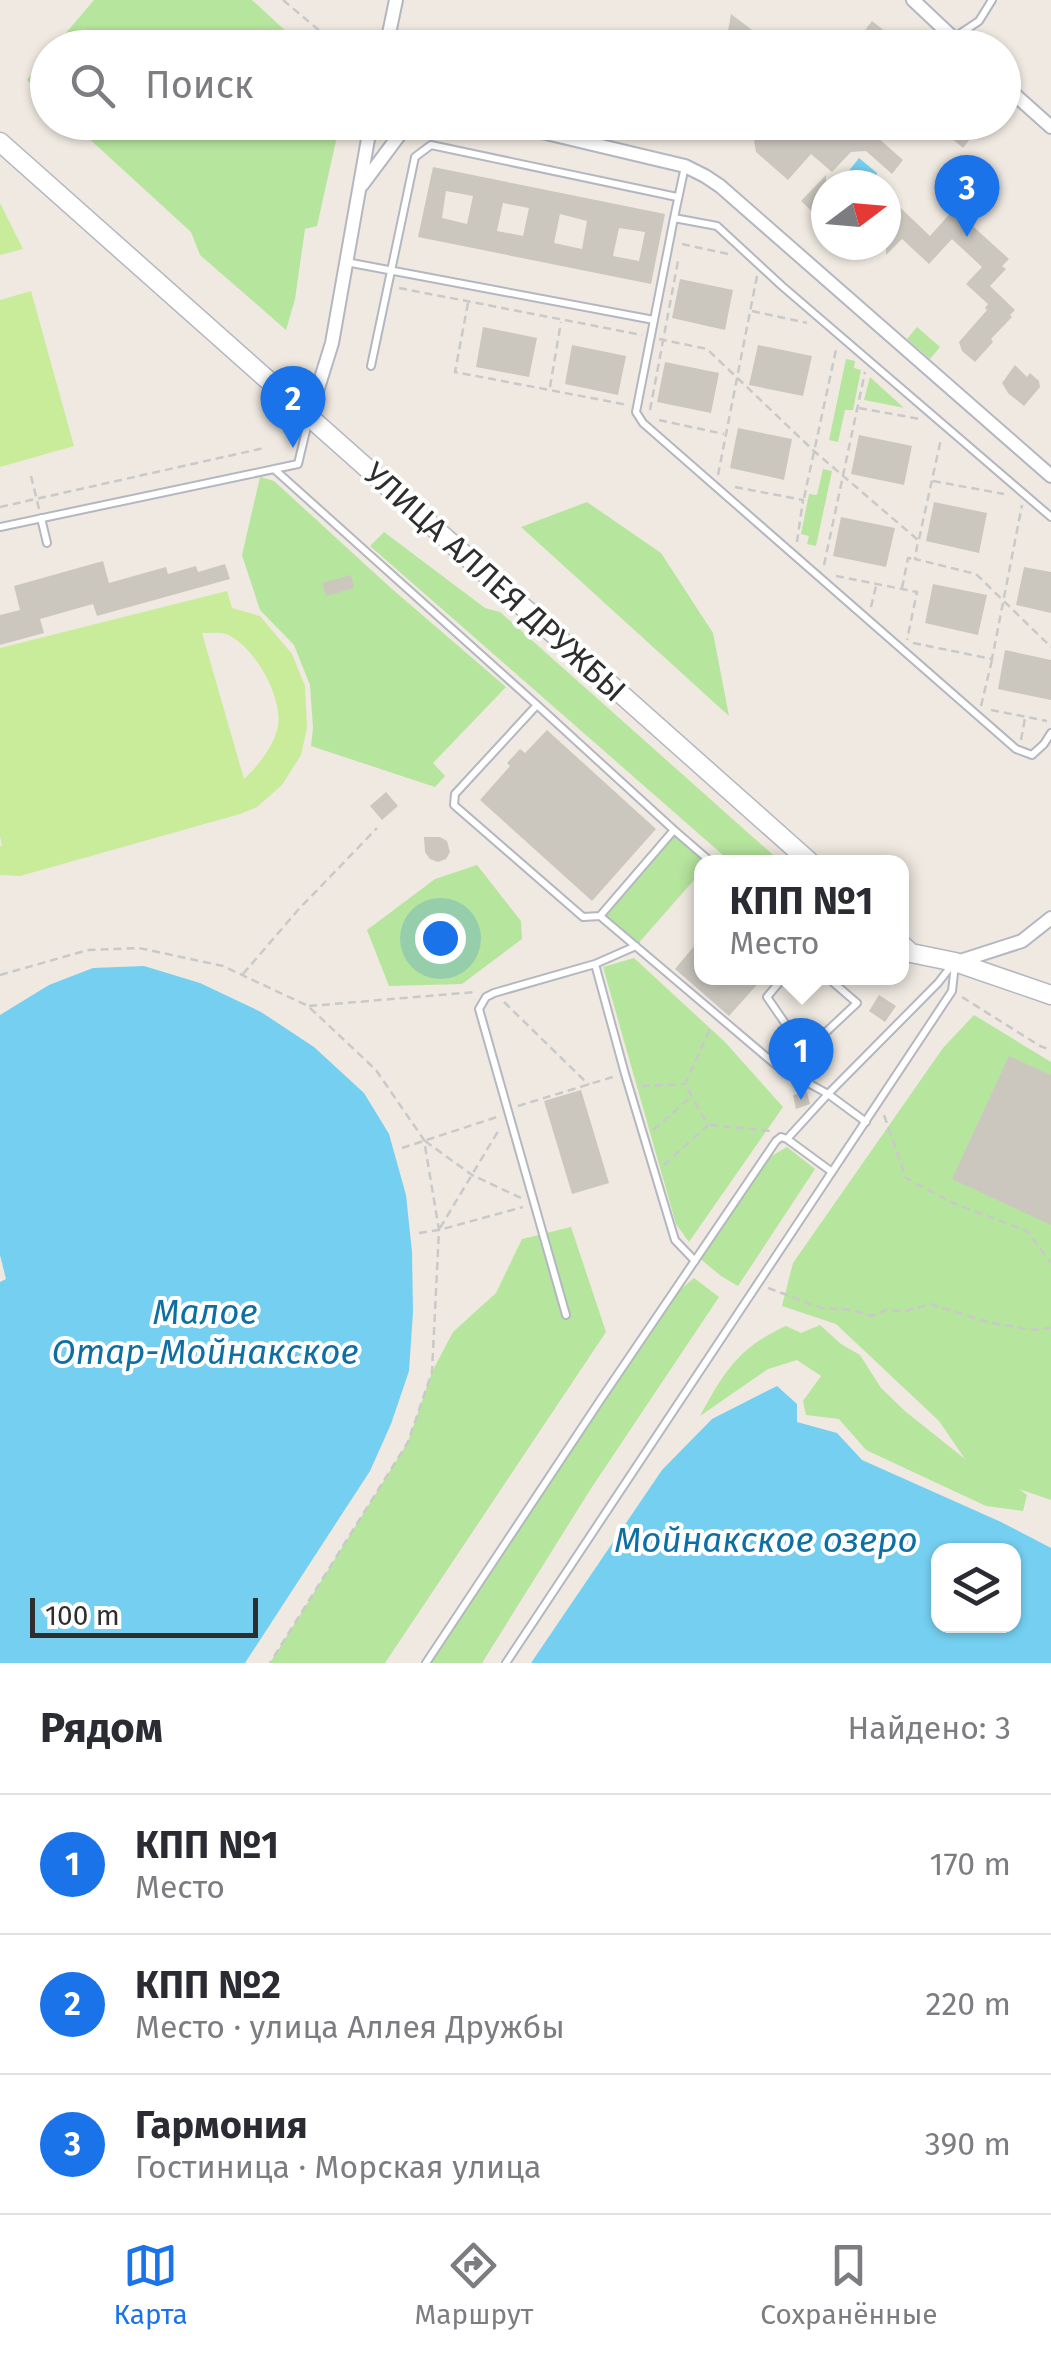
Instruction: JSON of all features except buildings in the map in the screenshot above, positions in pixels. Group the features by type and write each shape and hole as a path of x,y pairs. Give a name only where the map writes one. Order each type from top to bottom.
{"main road":[{"name":"УЛИЦА АЛЛЕЯ ДРУЖБЫ","path":"0,142 802,855"},
{"path":"909,951 955,962 1051,995"}],"street":[{"path":"390,30 396,0"},
{"path":"913,0 946,30"},
{"path":"1021,101 1051,127"},
{"path":"309,417 332,343 368,140"},
{"path":"359,190 396,140"},
{"path":"576,140 685,166 720,186 1051,476"},
{"path":"955,962 1022,941 1051,918"}],"lane":[{"path":"970,30 992,0"},
{"path":"371,366 415,157 431,145 678,197"},
{"path":"685,166 636,412 643,423 1016,749 1032,755 1051,733"},
{"path":"674,218 716,226 1051,517"},
{"path":"346,262 654,320"},
{"path":"0,528 298,464 309,417"},
{"path":"274,469 703,855"},
{"path":"41,518 47,543"},
{"path":"536,705 455,794 454,805 583,917 600,916 776,1065 828,1094 866,1122"},
{"path":"600,916 674,830"},
{"path":"566,1315 479,1008 494,993 595,964 636,946"},
{"path":"506,1663 952,992 955,962"},
{"path":"787,1139 955,962"},
{"path":"595,964 675,1240 695,1262"},
{"path":"777,985 766,997 798,1042 796,1076"},
{"path":"798,1042 824,1034 857,1003 836,985"},
{"path":"426,1663 776,1141 780,1137 787,1139 832,1172"}],"path":[{"path":"283,0 319,30"},
{"path":"681,244 753,260"},
{"path":"678,263 649,418 726,434"},
{"path":"716,483 758,270"},
{"path":"388,286 706,349 814,452 918,540"},
{"path":"468,302 455,372 637,407"},
{"path":"750,310 807,324"},
{"path":"549,390 562,320"},
{"path":"796,540 838,339"},
{"path":"824,566 867,364"},
{"path":"858,408 930,420"},
{"path":"915,559 942,432"},
{"path":"0,507 264,448"},
{"path":"31,476 41,518"},
{"path":"932,481 1013,495"},
{"path":"734,486 803,500"},
{"path":"980,708 1022,504"},
{"path":"902,589 908,558 976,574 1051,647"},
{"path":"847,587 834,576 917,592 907,642"},
{"path":"871,609 876,584"},
{"path":"902,637 922,655"},
{"path":"907,642 992,659"},
{"path":"980,708 1051,722"},
{"path":"980,708 992,719"},
{"path":"1015,740 1022,744 1026,717"},
{"path":"242,975 298,910 378,828"},
{"path":"0,975 88,950 139,948 223,966 308,1006 376,1070 424,1140 472,1175 534,1204"},
{"path":"952,992 1051,1050"},
{"path":"308,1006 494,993 590,1085"},
{"path":"685,1084 717,1014"},
{"path":"402,1148 625,1074"},
{"path":"629,1086 685,1084"},
{"path":"685,1084 708,1124"},
{"path":"644,1138 692,1096"},
{"path":"879,1102 906,1178 953,1203 1028,1231 1051,1262"},
{"path":"439,1230 508,1112"},
{"path":"656,1173 708,1124 771,1131"},
{"path":"270,1663 408,1442 432,1372 439,1230 424,1140"},
{"path":"419,1233 534,1204"},
{"path":"758,1284 822,1308 872,1316 886,1310 906,1311 930,1304 987,1322 1032,1330 1051,1328"}],"green space":[{"path":"94,0 252,0 285,30 68,30"},
{"path":"91,140 336,140 317,226 305,229 295,299 286,330 200,255 191,232"},
{"path":"0,203 23,249 0,255"},
{"path":"31,291 74,446 0,467 0,300"},
{"path":"917,327 940,347 930,359 907,339"},
{"path":"846,359 855,361 854,368 861,370 853,410 845,410 838,442 829,440"},
{"path":"870,377 904,408 864,400"},
{"path":"823,469 832,471 816,546 807,544 809,536 801,534 809,494 817,495"},
{"path":"260,477 274,481 506,687 433,763 445,776 435,787 311,746 310,685 294,645 260,610 242,555"},
{"path":"587,502 661,553 713,633 729,716 521,527"},
{"path":"384,532 485,608 500,612 773,855 723,855 370,546"},
{"path":"227,591 232,608 260,616 292,654 305,686 307,728 301,755 282,785 257,807 240,814 20,876 0,875 0,648","holes":["202,633 226,634 247,649 264,673 276,701 278,726 273,741 244,779"]},
{"path":"674,830 702,855 694,855 694,880 636,946 600,916"},
{"path":"477,865 521,921 522,939 462,984 389,986 367,930 435,879"},
{"path":"634,958 725,1042 783,1107 689,1242 676,1224 603,967"},
{"path":"974,1015 1051,1062 1051,1500 1019,1489 1027,1495 1023,1511 986,1506 866,1450 839,1419 806,1415 803,1401 821,1376 797,1360 768,1369 700,1416 725,1374 744,1352 786,1326 801,1333 820,1325 860,1355 881,1388 906,1412 965,1459 939,1421 836,1324 782,1306 793,1263 943,1048"},
{"path":"787,1147 815,1169 738,1286 698,1257 763,1161"},
{"path":"571,1227 606,1332 385,1663 270,1663 408,1442 432,1372 453,1332 496,1293 522,1239"},
{"path":"694,1278 719,1297 590,1490 482,1663 426,1663 670,1298"}],"water":[{"path":"859,158 873,170 850,170"},
{"name":"Малое Отар-Мойнакское","path":"144,966 200,983 261,1012 314,1047 364,1093 389,1134 406,1195 412,1252 409,1371 370,1471 245,1663 0,1663 0,1282 6,1279 0,1255 0,1015 49,985 93,968"},
{"name":"Мойнакское озеро","path":"777,1386 797,1404 797,1422 837,1433 862,1460 1051,1548 1051,1663 531,1663 662,1470 712,1419"}],"place":[{"name":"Гармония","path":"967,237"},
{"name":"КПП №2","path":"293,448"},
{"name":"КПП №1","path":"801,1100"}]}
